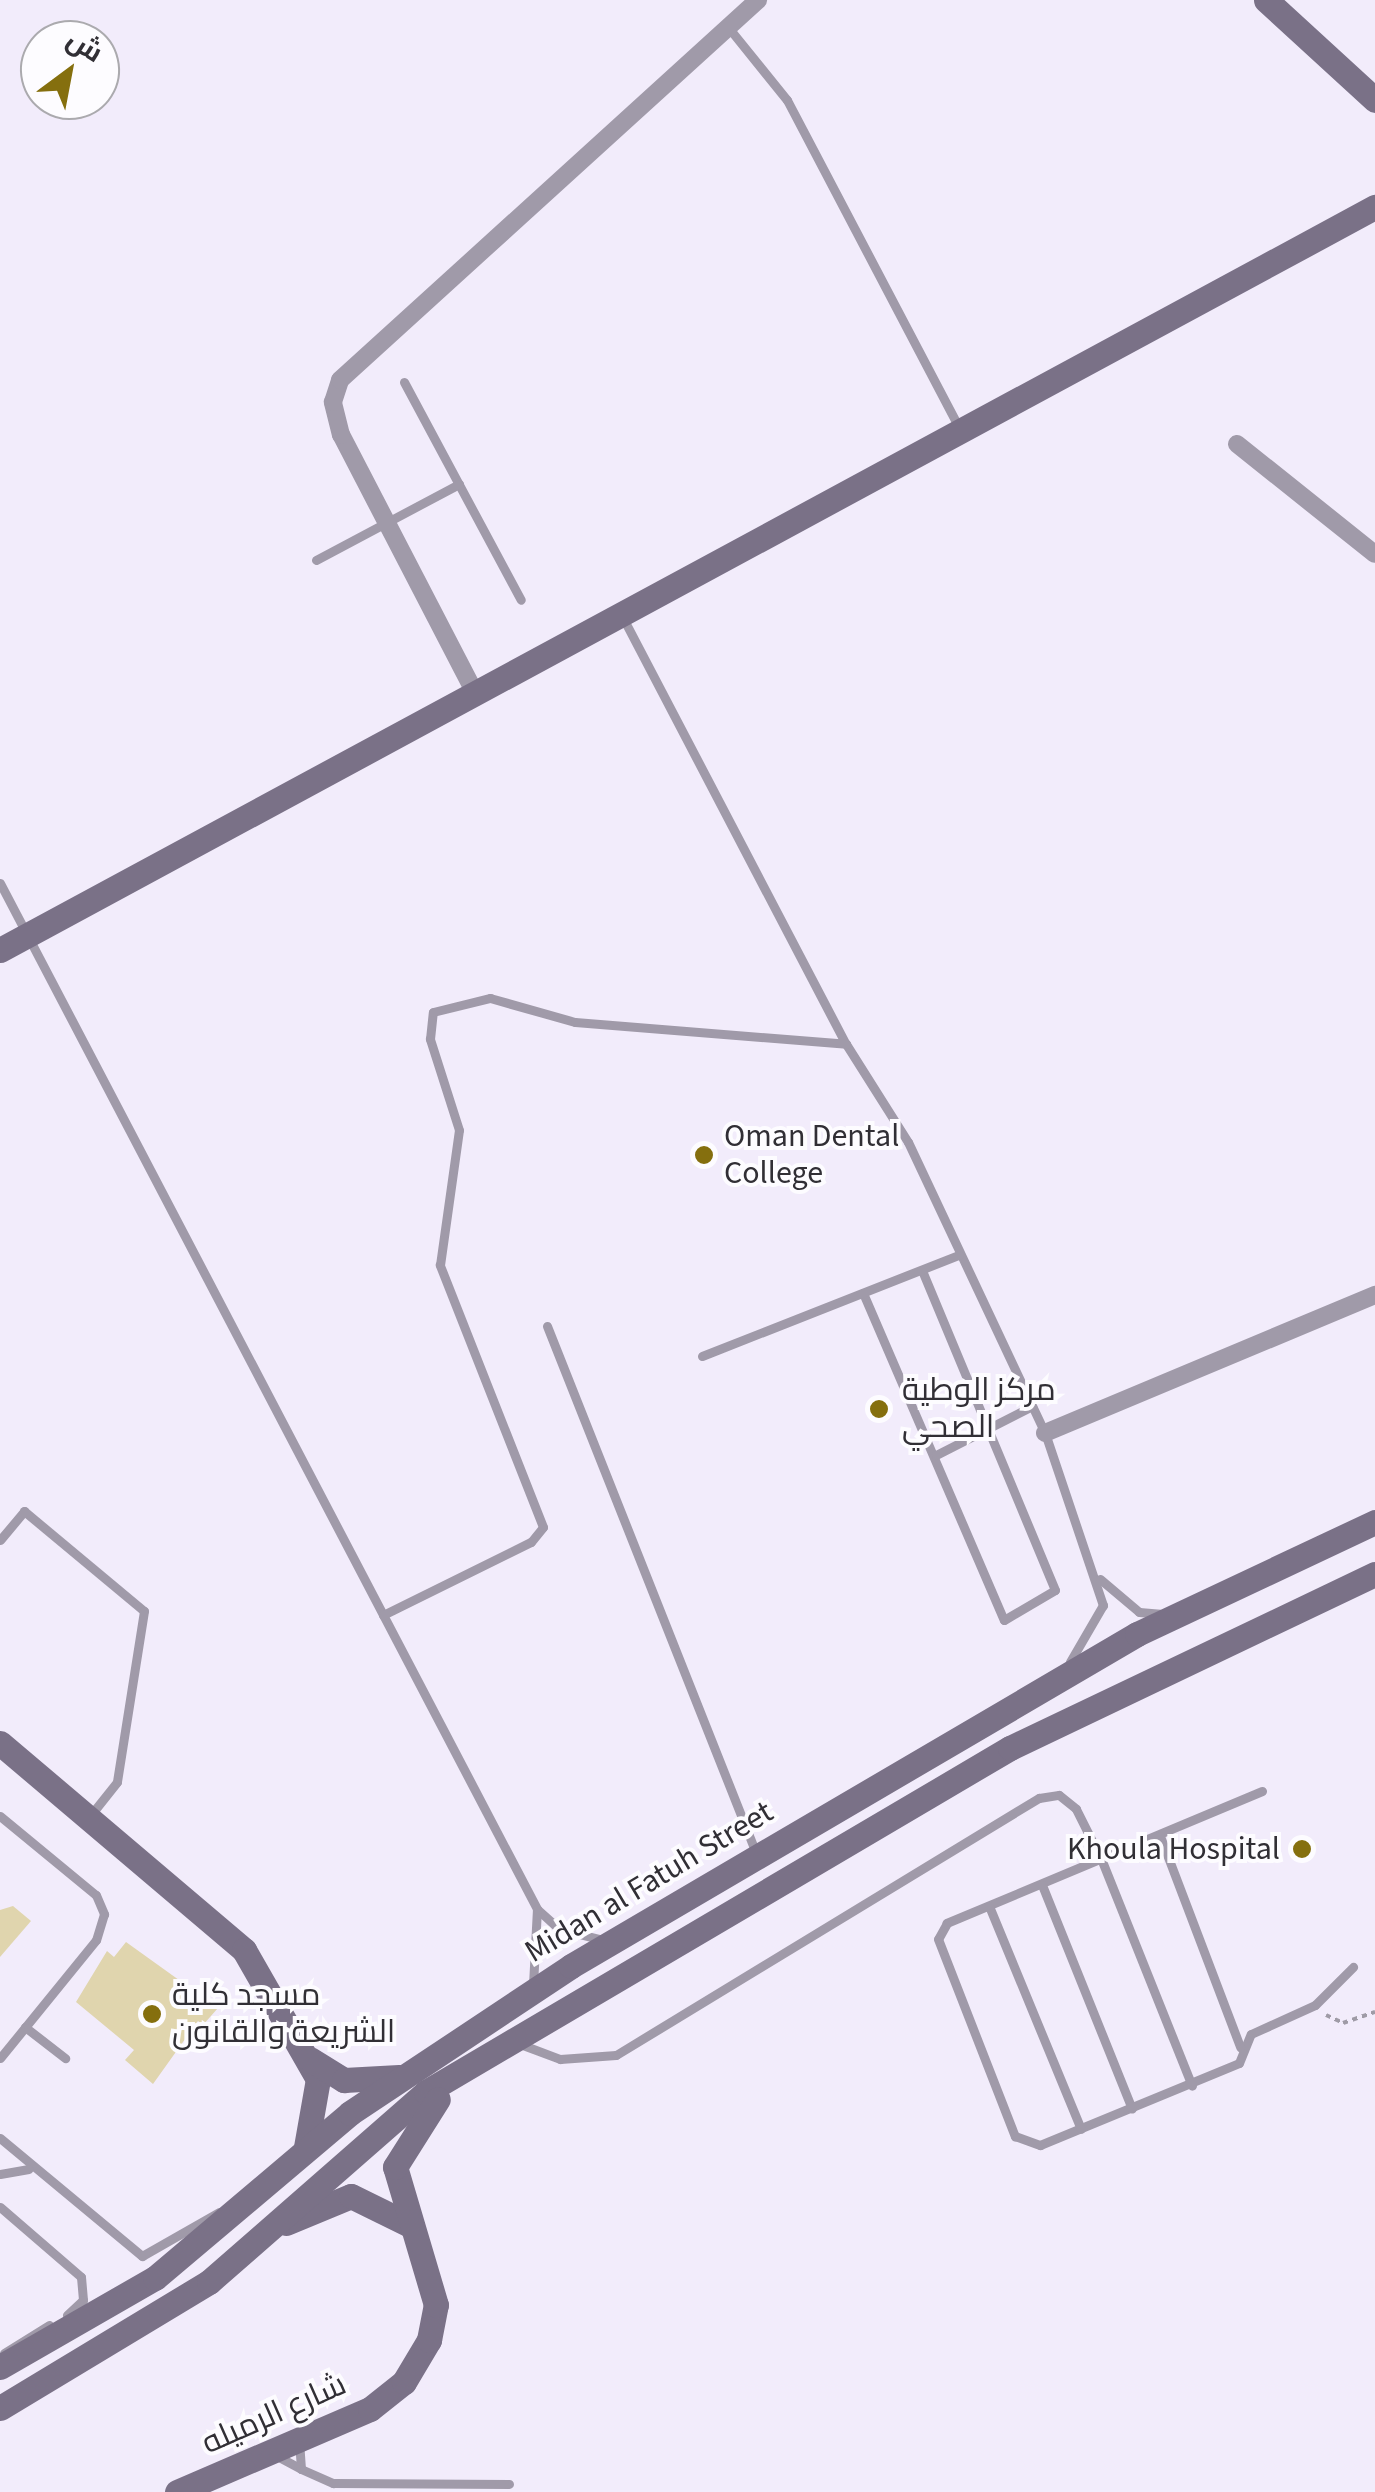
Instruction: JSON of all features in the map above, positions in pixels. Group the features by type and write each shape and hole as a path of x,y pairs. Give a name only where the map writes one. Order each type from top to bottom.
{"main road":[{"path":"1266,0 1375,100"},
{"path":"0,950 1375,207"},
{"name":"Midan al Fatuh Street","path":"0,2367 154,2278 305,2150 400,2077 532,1990 1053,1682 1185,1612 1375,1522"},
{"path":"0,2408 139,2331 256,2238 339,2161 456,2075 1010,1748 1375,1574"},
{"path":"0,1743 244,1950 310,2059 320,2110 305,2150"},
{"path":"310,2059 344,2080 400,2077"},
{"name":"شارع الرميله","path":"177,2492 370,2409 404,2382 429,2340 433,2287 396,2180 400,2146 456,2075"},
{"path":"256,2238 351,2196 412,2226"}],"street":[{"path":"475,693 341,435 333,402 340,380 758,0"},
{"path":"1238,444 1375,554"},
{"path":"1045,1433 1375,1295"}],"lane":[{"path":"728,27 787,100 960,430"},
{"path":"404,382 521,600"},
{"path":"316,560 459,484"},
{"path":"621,614 846,1044 908,1142 1045,1433 1100,1578 1096,1630 1053,1682"},
{"path":"0,884 537,1909 559,1929 612,1942"},
{"path":"384,1615 531,1542 544,1527 440,1265 459,1130 430,1039 433,1012 490,998 575,1022 846,1044"},
{"path":"702,1356 959,1254"},
{"path":"863,1294 936,1455 1004,1620 1056,1590 993,1428 922,1271"},
{"path":"547,1326 757,1856"},
{"path":"936,1455 1032,1406"},
{"path":"0,1540 24,1511 144,1611 116,1782 88,1818"},
{"path":"1100,1578 1138,1612 1185,1612"},
{"path":"1160,1836 1240,2048 1239,2064 1040,2145 1015,2136 938,1939 947,1923 1102,1862 1160,1836 1262,1791"},
{"path":"515,2042 560,2059 616,2055 1038,1798 1059,1795 1076,1809 1102,1862 1192,2086"},
{"path":"0,1816 96,1895 104,1914 96,1940 0,2058"},
{"path":"1042,1885 1132,2109"},
{"path":"988,1906 1082,2129"},
{"path":"532,1990 537,1909"},
{"path":"1240,2048 1315,2005 1353,1967"},
{"path":"25,2027 65,2058"},
{"path":"0,2138 32,2170 142,2256 240,2204"},
{"path":"0,2174 32,2170"},
{"path":"0,2207 81,2277 84,2291 74,2310 0,2357"},
{"path":"299,2440 302,2470"},
{"path":"270,2452 333,2483 509,2484"}],"path":[{"path":"1315,2005 1343,2023 1375,2012"}],"building":[{"path":"13,1906 31,1921 0,1957 0,1910"},
{"name":"مسجد كلية الشريعة والقانون","path":"126,1942 218,2008 203,2025 198,2021 153,2084 125,2060 134,2050 76,2002 107,1951 114,1957"}],"place":[{"name":"Oman Dental College","path":"704,1155"},
{"name":"مركز الوطية الصحي","path":"879,1409"},
{"name":"Khoula Hospital","path":"1302,1849"},
{"name":"مسجد كلية الشريعة والقانون","path":"152,2014"}]}
